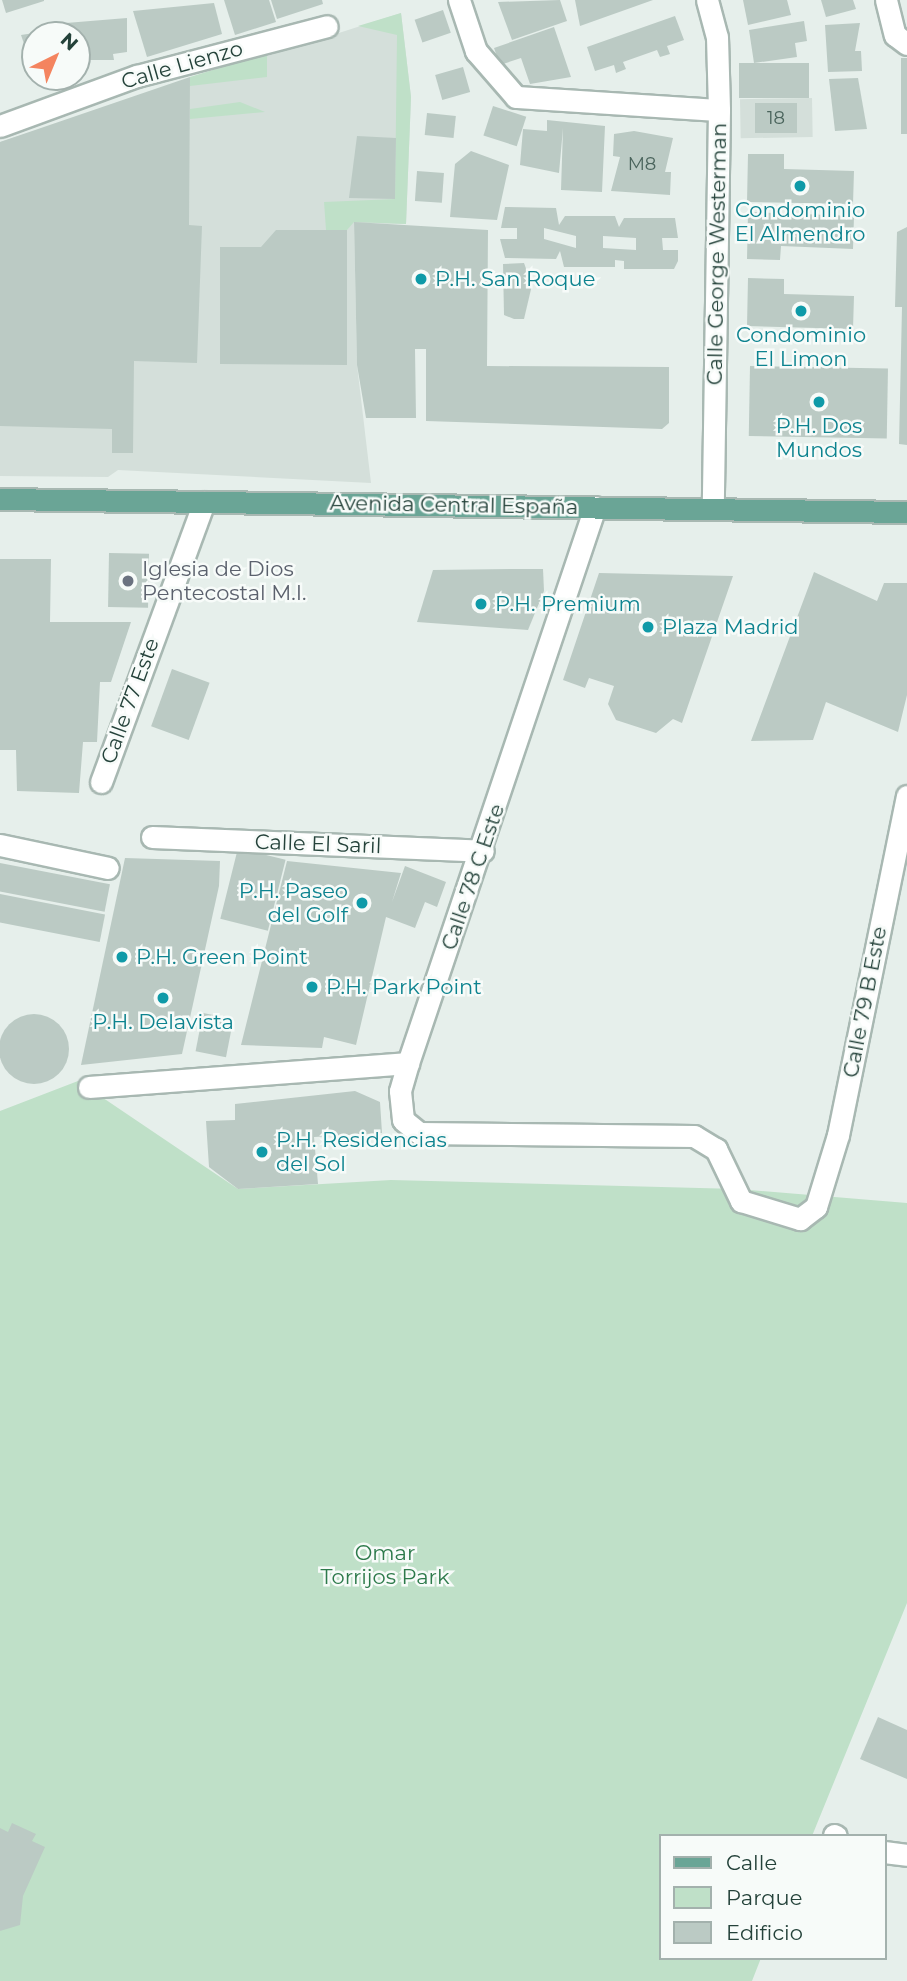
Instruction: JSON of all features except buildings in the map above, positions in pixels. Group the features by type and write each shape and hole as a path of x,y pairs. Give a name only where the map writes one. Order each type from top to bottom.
{"main road":[{"name":"Avenida Central España","path":"0,499 907,512"}],"street":[{"path":"459,0 476,51 516,97 719,110"},
{"name":"Calle George Westerman","path":"706,0 717,37 719,110 713,509"},
{"path":"886,0 895,35 907,44"},
{"name":"Calle Lienzo","path":"0,126 137,76 327,26"},
{"name":"Calle 77 Este","path":"101,782 204,502"},
{"name":"Calle 78 C Este","path":"595,507 483,851 408,1063 400,1091 403,1120 419,1133 694,1136 716,1149 741,1201 758,1212 800,1219 816,1207"},
{"name":"Calle 79 B Este","path":"816,1207 838,1135 907,796"},
{"name":"Calle El Saril","path":"152,836 483,851"},
{"path":"0,845 108,868"},
{"path":"89,1087 408,1063"},
{"path":"886,1852 907,1855"}],"shaded area":[{"path":"401,13 411,97 406,224 354,223 357,365 371,483 118,470 108,477 0,476 0,142"},
{"path":"812,98 813,137 741,138 740,99"}],"green space":[{"path":"401,13 411,97 406,224 354,222 347,230 326,230 324,202 395,199 397,35 358,26"},
{"path":"267,53 267,77 190,86 190,77"},
{"path":"240,102 265,112 190,119 190,109"},
{"name":"Omar Torrijos Park","path":"78,1081 238,1189 391,1180 738,1189 907,1203 907,1603 813,1834 659,1834 659,1960 760,1960 752,1981 0,1981 0,1111"}],"place":[{"name":"Condominio El Almendro","path":"800,186"},
{"name":"P.H. San Roque","path":"421,279"},
{"name":"Condominio El Limon","path":"801,311"},
{"name":"P.H. Dos Mundos","path":"819,402"},
{"name":"Iglesia de Dios Pentecostal M.I.","path":"128,581"},
{"name":"P.H. Premium","path":"481,604"},
{"name":"Plaza Madrid","path":"648,627"},
{"name":"P.H. Paseo del Golf","path":"362,903"},
{"name":"P.H. Green Point","path":"122,957"},
{"name":"P.H. Park Point","path":"312,987"},
{"name":"P.H. Delavista","path":"163,998"},
{"name":"P.H. Residencias del Sol","path":"262,1152"}]}
